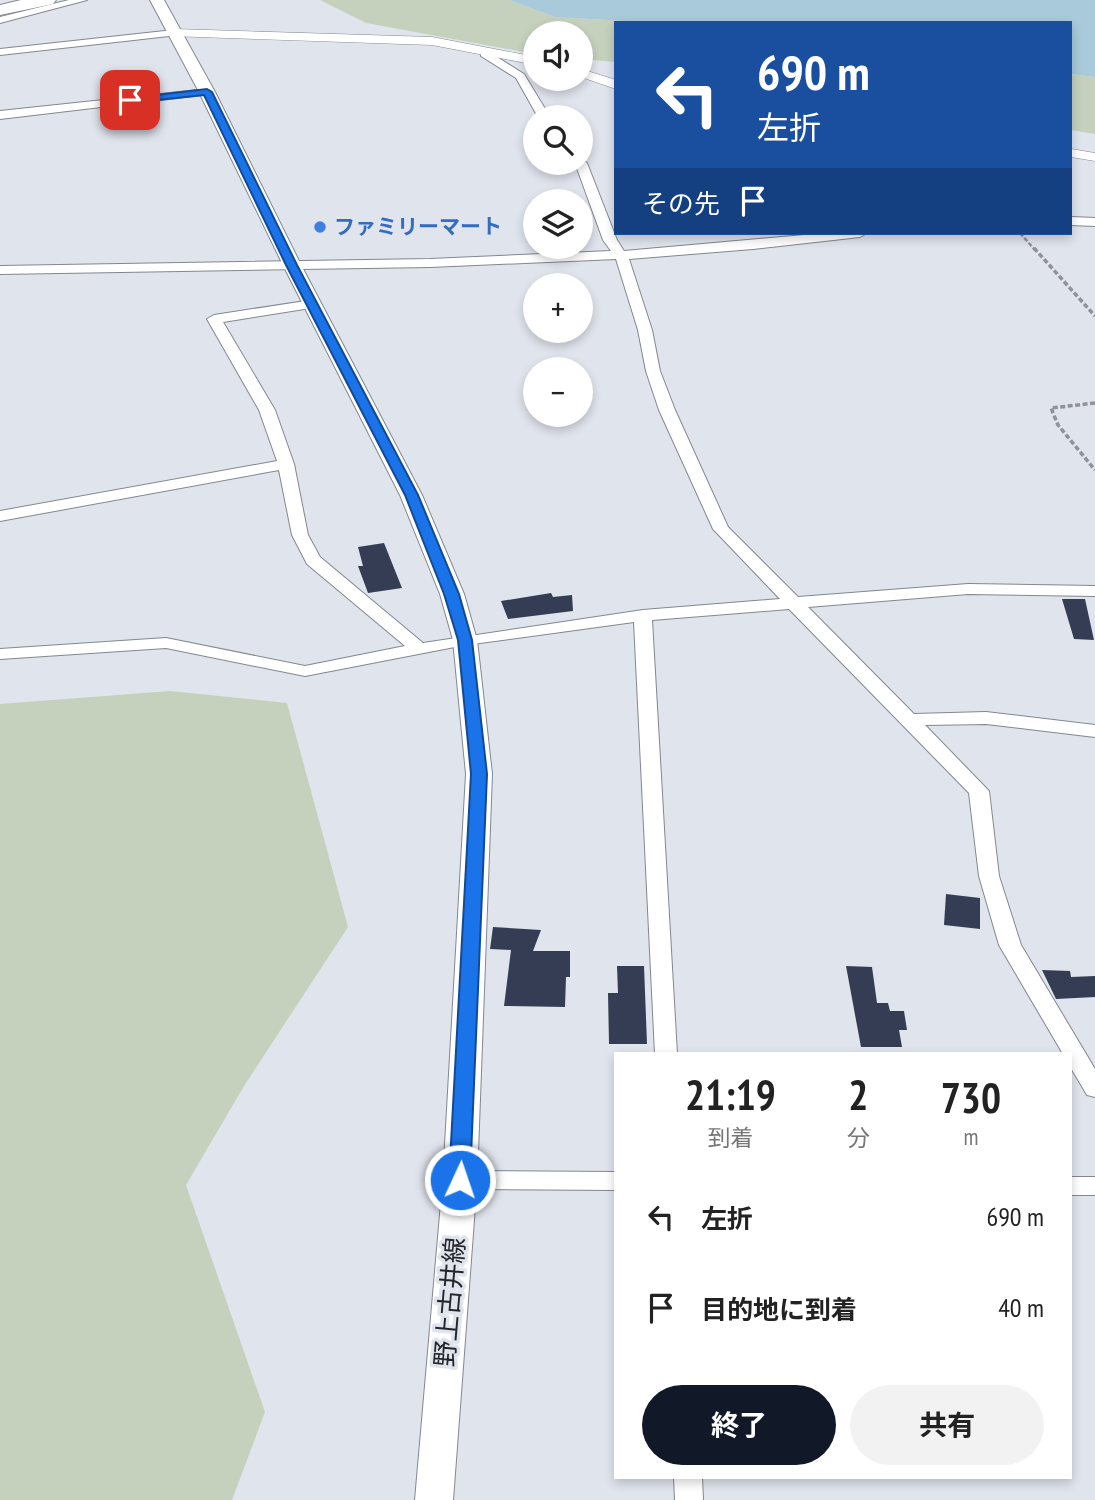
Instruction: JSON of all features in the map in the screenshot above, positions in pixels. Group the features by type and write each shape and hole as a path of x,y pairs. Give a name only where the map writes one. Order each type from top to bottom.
{"highway":[{"path":"0,10 47,0"}],"main road":[{"name":"野上古井線","path":"157,0 207,92 292,265 411,495 452,594 465,640 479,774 460,1180 434,1500"}],"street":[{"path":"0,20 82,0"},
{"path":"0,52 174,33 432,41 485,54 523,59"},
{"path":"485,54 520,76 537,105"},
{"path":"593,77 614,84"},
{"path":"0,115 207,92"},
{"path":"1072,153 1095,157"},
{"path":"586,175 610,240 619,253 645,330 653,371 667,410 721,529 979,791 989,876 1010,944 1095,1089"},
{"path":"1072,221 1095,222"},
{"path":"0,270 461,262 694,250 840,235"},
{"path":"312,304 214,319 267,410 286,464 300,535 313,560 418,648"},
{"path":"0,516 286,464"},
{"path":"0,654 166,643 306,671 465,640 643,615 968,589 1095,591"},
{"path":"643,615 666,1052"},
{"path":"909,720 986,718 1095,731"},
{"path":"460,1180 614,1181"},
{"path":"1072,1186 1095,1186"},
{"path":"688,1479 690,1500"}],"path":[{"path":"1022,235 1095,316"},
{"path":"1095,403 1051,408 1058,425 1095,470"}],"green space":[{"path":"320,0 509,0 555,17 625,21 614,21 614,62 593,60 593,21 523,21 523,52 366,23"},
{"path":"1072,74 1095,77 1095,134 1072,130"},
{"path":"170,691 287,703 348,927 244,1086 186,1185 265,1412 232,1500 0,1500 0,704"}],"water":[{"path":"509,0 1095,0 1095,77 1072,74 1072,21 625,21 555,17"}],"building":[{"path":"384,543 402,588 368,593 358,566 363,566 358,547"},
{"path":"551,593 553,597 572,595 573,611 508,619 501,601"},
{"path":"1062,599 1085,599 1094,640 1074,639"},
{"path":"946,894 980,898 980,929 944,925"},
{"path":"493,927 541,930 533,951 570,951 570,977 566,977 565,1007 504,1006 511,950 490,949"},
{"path":"617,966 644,966 647,1044 609,1044 608,993 618,993"},
{"path":"846,966 872,967 877,1003 888,1003 890,1011 904,1011 907,1030 899,1030 902,1047 861,1047"},
{"path":"1042,970 1070,971 1071,977 1095,976 1095,997 1056,999"}],"place":[{"name":"ファミリーマート","path":"320,227"}],"route":[{"path":"130,100 207,92 292,265 411,495 452,594 465,640 479,774 460,1180"}]}
